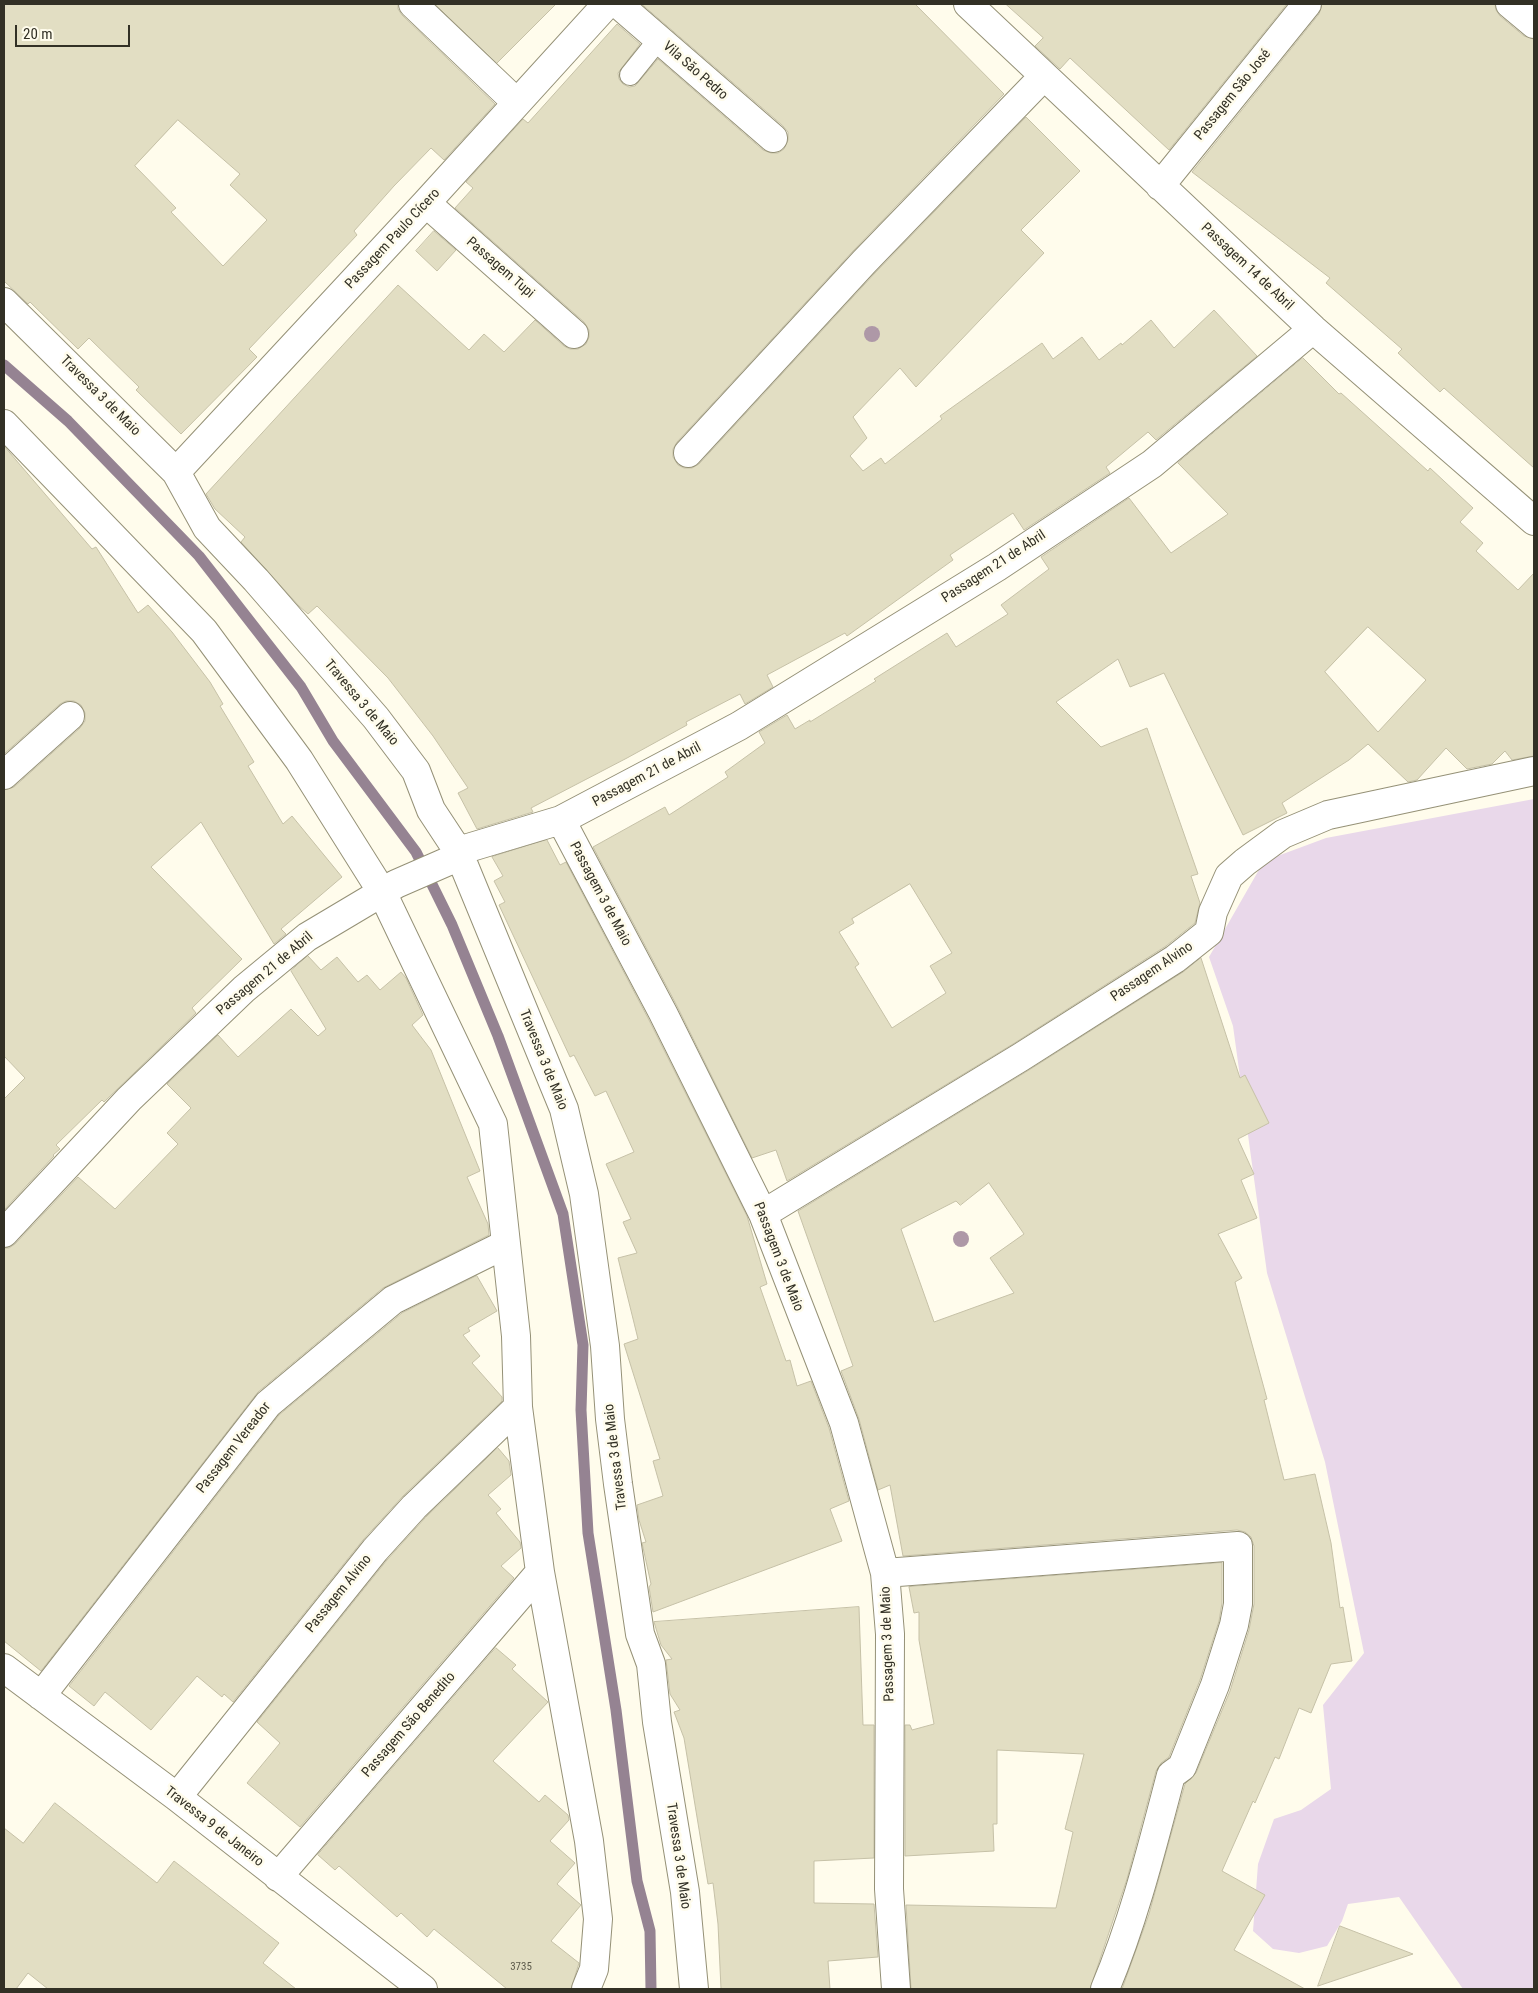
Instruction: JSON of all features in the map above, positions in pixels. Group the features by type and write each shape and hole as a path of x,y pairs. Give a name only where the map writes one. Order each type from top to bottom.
{"street":[{"path":"413,4 516,102"},
{"name":"Passagem Paulo Cícero","path":"176,472 426,203 607,4"},
{"name":"Vila São Pedro","path":"618,4 773,138"},
{"name":"Passagem 14 de Abril","path":"968,4 1313,329 1534,521"},
{"name":"Passagem São José","path":"1160,186 1307,4"},
{"path":"1510,4 1534,24"},
{"path":"688,453 864,262 1044,76"},
{"name":"Passagem Tupi","path":"426,203 574,334"},
{"name":"Travessa 3 de Maio","path":"4,302 176,472 207,528 256,580 376,718 416,771 564,1110 584,1194 605,1346 610,1419 618,1484 640,1634 651,1664 657,1722 684,1892 694,1989"},
{"name":"Passagem 21 de Abril","path":"4,1233 129,1099 244,989 307,936 389,888 454,855 561,820 739,726 997,567 1152,464 1313,329"},
{"path":"4,424 204,632 299,760 389,888 492,1124 516,1336 518,1406 540,1572 589,1841 596,1899 598,1919 594,1969 586,1989"},
{"path":"4,775 70,716"},
{"name":"Passagem Alvino","path":"763,1214 1004,1067 1175,959 1210,932 1213,912 1229,876 1283,834 1328,815 1534,770"},
{"name":"Passagem 3 de Maio","path":"561,820 663,1013 763,1214 844,1423 885,1573 890,1634 889,1889 896,1989"},
{"name":"Passagem Vereador","path":"41,1696 268,1404 393,1300 506,1244"},
{"name":"Passagem Alvino","path":"177,1797 375,1550 414,1508 518,1406"},
{"path":"885,1573 1238,1546 1238,1604 1234,1625 1215,1685 1190,1743 1182,1768 1171,1775 1152,1847 1120,1953 1105,1989"},
{"name":"Passagem São Benedito","path":"278,1877 540,1572"},
{"name":"Travessa 9 de Janeiro","path":"4,1668 177,1797 423,1989"}],"lane":[{"path":"630,75 659,39"}],"shaded area":[{"path":"1534,799 1534,1989 1463,1989 1399,1897 1348,1904 1342,1921 1327,1946 1299,1953 1273,1949 1253,1931 1258,1864 1274,1819 1301,1810 1331,1789 1323,1705 1364,1653 1325,1462 1267,1273 1233,1026 1209,957 1264,861 1326,838"}],"building":[{"path":"4,4 398,4 398,9 402,15 495,104 444,160 431,148 394,186 354,231 357,235 249,349 257,357 181,434 136,390 139,387 89,338 78,349 30,302 28,304 4,281","holes":["178,120 240,174 230,185 267,220 223,266 171,212 176,208 135,166"]},
{"path":"435,4 556,4 497,63"},
{"path":"642,4 915,4 1004,94 853,251 677,442 673,449 673,457 678,465 684,468 692,468 699,464 875,273 1026,117 1080,171 1021,230 1044,253 916,387 900,368 853,417 867,438 850,456 863,471 881,458 885,464 942,419 940,416 1042,343 1053,359 1082,337 1099,360 1121,343 1122,345 1151,320 1174,348 1214,310 1257,356 1156,440 1148,432 1106,467 1110,473 1024,530 1013,513 950,555 953,560 847,636 845,633 767,675 773,687 745,704 740,694 686,722 687,725 627,758 531,808 533,812 477,829 458,793 468,788 433,736 388,678 317,606 308,614 299,606 241,542 245,537 215,509 206,494 398,285 469,350 484,334 504,352 535,320 564,346 570,349 578,349 586,344 589,330 584,322 455,208 473,188 466,182 523,119 528,123 617,24 640,44 618,73 619,79 623,84 629,87 635,86 658,59 763,150 778,153 784,149 788,140 788,132 783,126"},
{"path":"1006,4 1287,4 1169,150 1070,58 1060,69 1035,46 1043,38"},
{"path":"1322,4 1495,4 1500,16 1524,36 1534,39 1534,468 1444,388 1440,392 1398,353 1402,349 1326,283 1330,278 1192,172 1319,14"},
{"path":"434,231 456,250 437,271 416,251"},
{"path":"1303,358 1339,394 1341,393 1428,471 1430,468 1473,508 1460,522 1483,543 1476,551 1518,590 1534,573 1534,756 1512,760 1505,751 1492,764 1467,769 1446,748 1417,780 1408,782 1368,744 1349,760 1282,803 1287,813 1243,835 1164,673 1130,687 1118,659 1056,702 1101,747 1147,728 1198,874 1191,876 1200,903 1195,923 1166,946 1013,1044 787,1181 776,1150 752,1158 677,1006 593,847 665,807 669,815 728,777 725,772 765,743 759,732 787,715 795,729 810,720 810,722 876,681 874,679 947,633 956,647 1008,614 1001,605 1049,569 1041,557 1129,498 1171,553 1228,514 1178,463","holes":["1368,627 1426,680 1378,732 1325,672","910,884 952,953 930,966 946,993 892,1028 855,967 859,964 839,932 854,923 852,919"]},
{"path":"4,446 92,549 96,547 138,613 148,605 172,632 210,682 223,704 220,706 254,762 248,766 283,824 292,816 342,877 281,929 286,934 274,944 201,822 151,867 242,959 192,1008 196,1013 104,1102 102,1100 56,1145 60,1149 4,1210 4,1099 25,1078 4,1056 4,790 14,787 80,728 85,721 85,713 81,705 74,701 66,701 60,704 4,754"},
{"path":"547,840 560,865 566,862 649,1020 747,1216 767,1284 760,1287 786,1361 790,1360 797,1386 811,1381 829,1428 849,1501 830,1509 842,1541 653,1612 649,1587 651,1584 642,1543 646,1542 639,1520 637,1505 663,1496 653,1461 660,1459 624,1344 638,1339 618,1258 637,1253 623,1222 631,1219 606,1164 634,1152 606,1091 595,1096 574,1055 570,1057 499,905 505,902 494,881 503,876 492,857"},
{"path":"308,956 321,970 337,957 358,982 367,975 380,990 401,972 406,978 423,1015 412,1025 431,1050 480,1171 467,1177 488,1224 489,1235 383,1288 258,1392 41,1671 4,1641 4,1248 9,1248 15,1244 78,1177 115,1209 178,1144 167,1133 191,1108 167,1084 218,1035 238,1057 291,1009 318,1036 326,1029 291,971"},
{"path":"1201,958 1240,1078 1245,1075 1269,1123 1238,1139 1254,1174 1241,1180 1257,1218 1218,1234 1242,1278 1235,1282 1267,1399 1264,1400 1284,1480 1315,1474 1331,1543 1340,1608 1343,1607 1352,1661 1331,1664 1311,1713 1299,1708 1279,1759 1275,1757 1222,1871 1265,1895 1234,1950 1305,1989 1122,1989 1149,1914 1185,1784 1196,1773 1230,1691 1249,1630 1254,1604 1254,1546 1251,1537 1245,1532 1237,1530 903,1556 890,1485 878,1490 859,1419 841,1371 853,1366 798,1211 1029,1070 1183,972","holes":["989,1183 1024,1234 990,1258 1014,1293 934,1322 901,1229 956,1201 960,1205"]},
{"path":"477,1276 497,1311 468,1328 470,1331 463,1335 480,1356 472,1363 502,1397 502,1401 403,1496 363,1540 233,1702 224,1694 222,1697 197,1676 151,1730 105,1692 94,1706 69,1686 279,1415 402,1313"},
{"path":"498,1448 509,1461 511,1475 488,1495 501,1509 496,1513 520,1542 521,1548 501,1566 514,1578 300,1827 247,1783 280,1743 257,1722 387,1560 425,1518"},
{"path":"1222,1563 1222,1603 1219,1621 1200,1680 1169,1757 1161,1763 1156,1771 1127,1879 1090,1989 911,1989 906,1905 1056,1908 1073,1832 1065,1829 1084,1754 997,1750 997,1824 993,1824 994,1851 905,1856 905,1725 910,1725 912,1730 934,1724 919,1640 919,1612 914,1613 909,1587"},
{"path":"859,1607 863,1725 874,1725 874,1858 814,1861 814,1903 874,1904 878,1957 828,1961 830,1989 721,1989 718,1924 713,1883 708,1884 684,1738 674,1712 680,1710 670,1694 666,1660 672,1659 661,1645 654,1622"},
{"path":"496,1648 516,1665 512,1669 548,1702 493,1761 539,1802 545,1795 568,1815 569,1820 550,1841 575,1863 557,1884 581,1905 551,1941 579,1963 571,1989 507,1989 434,1929 427,1937 401,1913 397,1917 339,1866 335,1870 318,1855"},
{"path":"55,1803 157,1883 174,1861 279,1943 263,1963 296,1989 48,1989 28,1973 16,1989 4,1989 4,1828 23,1843"},
{"path":"1340,1926 1413,1954 1318,1986"}],"waterway":[{"path":"4,365 68,421 199,556 301,687 333,741 416,852 452,925 498,1036 563,1214 583,1345 581,1410 588,1533 616,1710 637,1881 650,1931 651,1989"}]}
